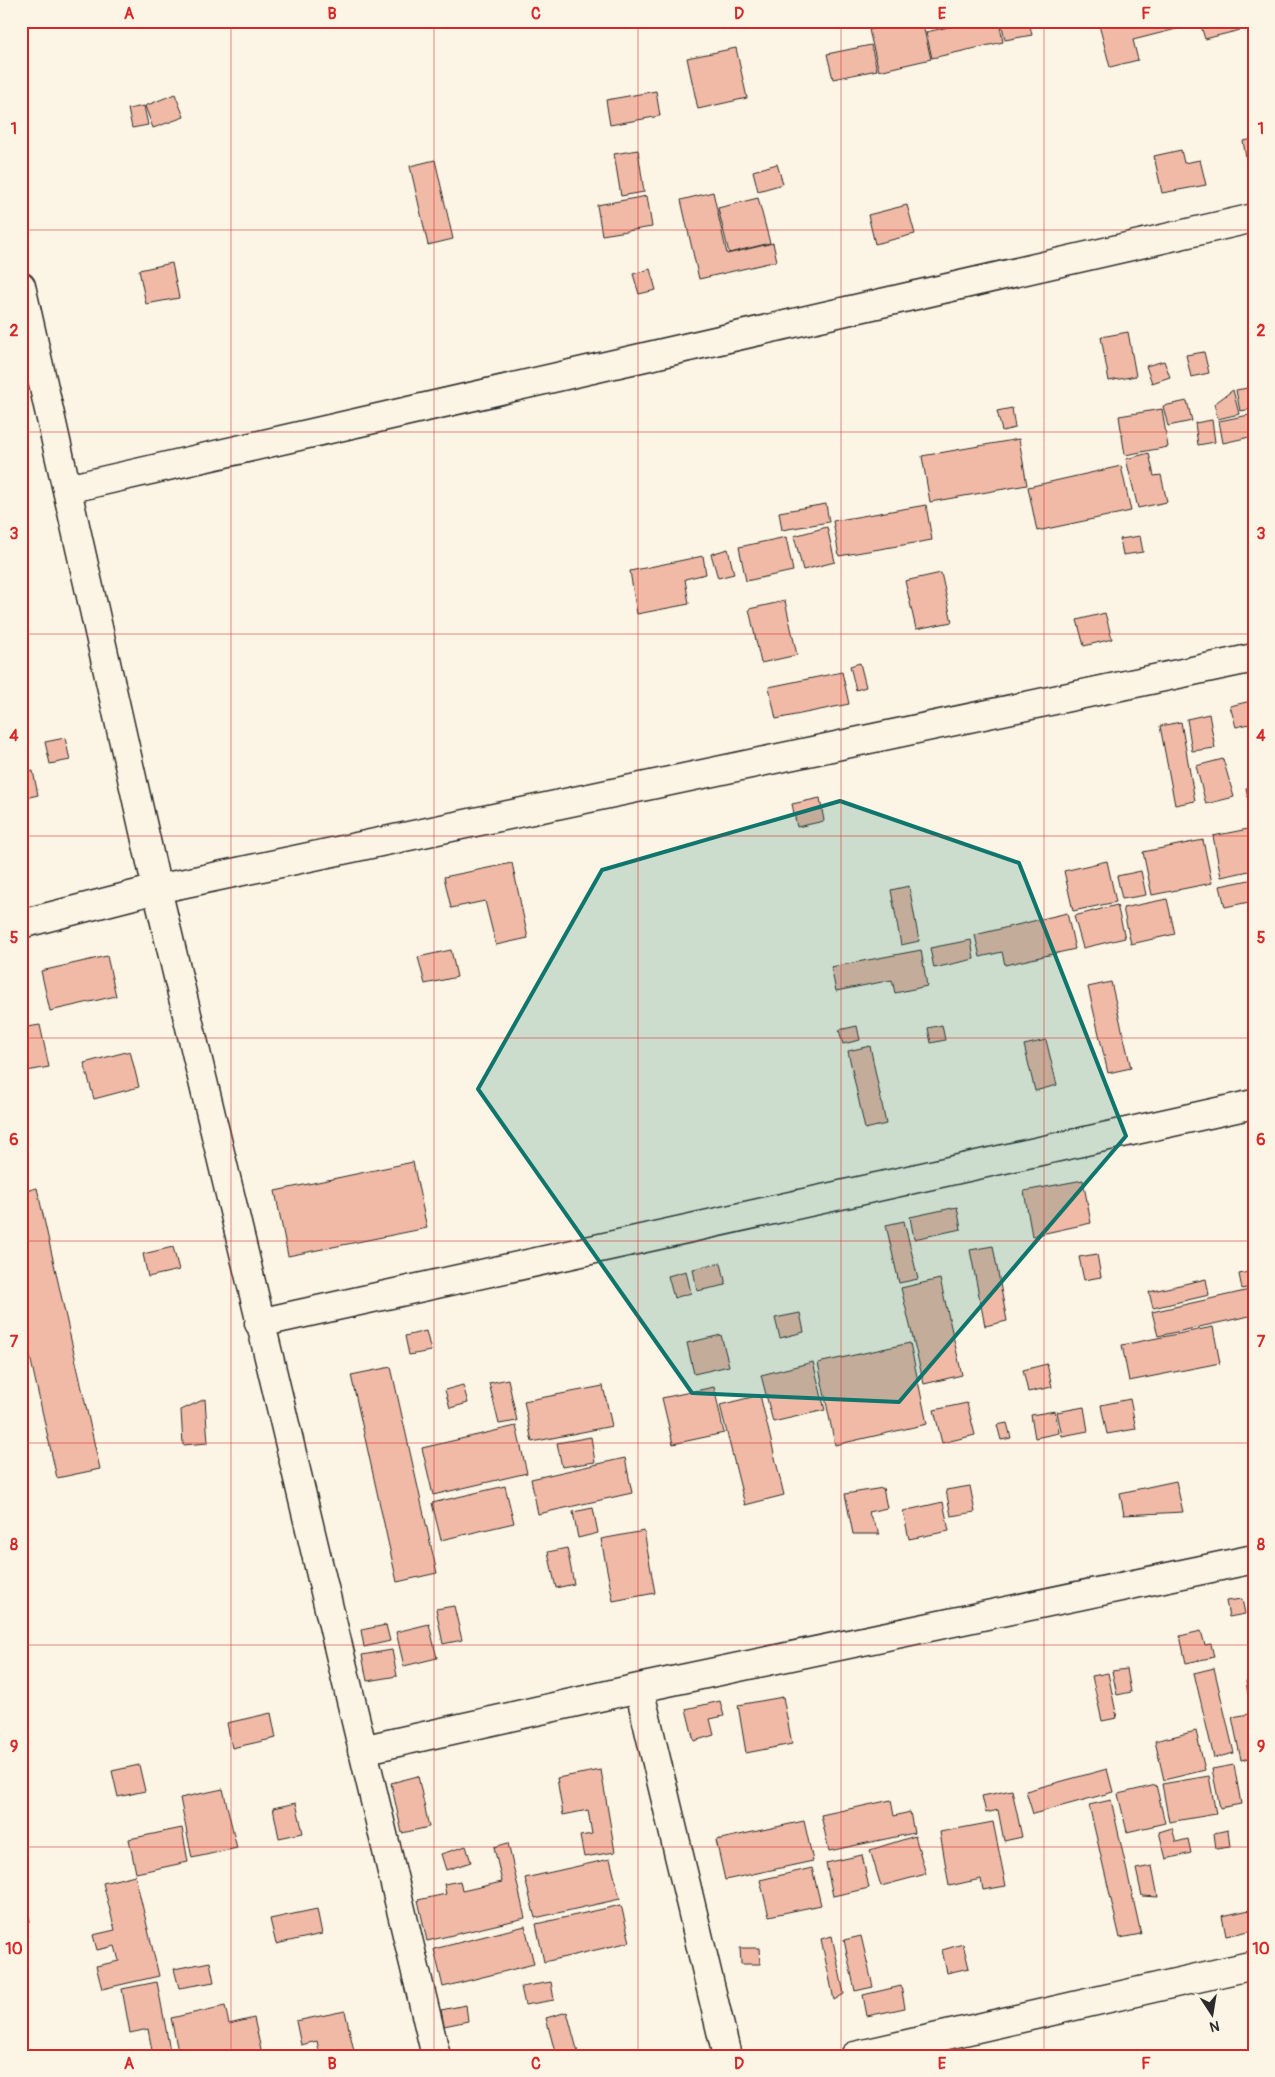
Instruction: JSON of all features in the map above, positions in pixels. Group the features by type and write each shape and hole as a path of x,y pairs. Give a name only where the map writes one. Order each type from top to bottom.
{"street":[{"path":"67,489 1254,218"},
{"path":"21,286 157,889 436,2056"},
{"path":"21,924 157,889 1254,658"},
{"path":"260,1324 1254,1104"},
{"path":"362,1750 639,1688 1254,1559"},
{"path":"639,1688 726,2056"},
{"path":"855,2056 1254,1965"}],"highlighted area":[{"path":"840,801 1019,863 1126,1136 899,1402 692,1393 478,1089 602,870"}],"building":[{"path":"908,21 922,21 931,59 879,71 869,30"},
{"path":"976,21 999,21 1003,42 932,58 926,32"},
{"path":"1001,21 1029,21 1032,35 1005,40"},
{"path":"1112,21 1238,21 1240,30 1205,39 1200,23 1133,40 1138,60 1110,67 1099,25"},
{"path":"871,45 877,70 833,79 827,54"},
{"path":"736,48 747,98 698,109 687,58"},
{"path":"656,91 660,116 610,125 606,100"},
{"path":"175,94 184,117 153,128 145,106"},
{"path":"144,106 148,125 132,128 128,109"},
{"path":"1254,139 1254,161 1247,163 1243,141"},
{"path":"638,150 644,192 621,196 614,154"},
{"path":"1181,150 1184,163 1200,160 1206,185 1162,193 1154,156"},
{"path":"435,160 453,239 428,245 410,166"},
{"path":"777,164 783,184 758,191 753,171"},
{"path":"713,192 727,254 773,243 777,261 699,279 681,200"},
{"path":"647,196 652,227 602,235 597,205"},
{"path":"758,198 770,243 729,253 718,208"},
{"path":"907,205 915,234 875,244 868,215"},
{"path":"172,263 179,298 146,304 139,270"},
{"path":"650,269 656,290 639,294 633,274"},
{"path":"1128,332 1136,376 1109,381 1101,337"},
{"path":"1204,352 1209,373 1191,377 1186,355"},
{"path":"1164,361 1170,377 1152,383 1146,366"},
{"path":"1254,387 1254,409 1240,411 1236,390"},
{"path":"1233,390 1239,414 1218,419 1214,404"},
{"path":"1187,401 1192,421 1168,426 1163,406"},
{"path":"1012,408 1015,428 1002,431 997,411"},
{"path":"1162,409 1168,447 1125,455 1119,416"},
{"path":"1254,414 1254,436 1223,443 1219,421"},
{"path":"1212,420 1215,442 1198,445 1195,423"},
{"path":"1019,439 1027,485 930,502 922,456"},
{"path":"1149,453 1154,476 1161,475 1167,502 1138,508 1126,459"},
{"path":"1121,466 1131,511 1037,531 1028,487"},
{"path":"826,504 829,522 782,530 779,512"},
{"path":"926,505 932,540 839,556 833,521"},
{"path":"827,527 835,562 803,570 794,536"},
{"path":"1140,536 1143,552 1123,555 1120,539"},
{"path":"786,537 793,571 746,581 739,547"},
{"path":"21,542 26,564 21,565"},
{"path":"728,549 734,574 718,578 711,554"},
{"path":"703,556 706,574 685,579 689,604 637,614 630,571"},
{"path":"941,573 952,622 916,629 905,581"},
{"path":"785,601 797,655 761,663 749,609"},
{"path":"1105,613 1112,639 1084,646 1077,620"},
{"path":"860,663 866,687 856,690 850,666"},
{"path":"842,672 849,704 776,719 769,687"},
{"path":"1251,701 1254,723 1236,727 1230,706"},
{"path":"1209,714 1215,748 1192,751 1187,719"},
{"path":"1181,722 1195,801 1175,805 1160,726"},
{"path":"65,738 70,760 50,764 45,742"},
{"path":"1223,759 1234,797 1206,804 1196,766"},
{"path":"33,771 38,795 21,799 21,773"},
{"path":"1254,786 1254,802 1249,803 1246,788"},
{"path":"820,798 824,821 797,827 792,804"},
{"path":"1253,828 1254,870 1221,877 1213,836"},
{"path":"1203,840 1212,883 1152,895 1143,852"},
{"path":"1107,861 1116,902 1073,911 1064,871"},
{"path":"512,863 528,938 496,945 485,901 451,908 444,877"},
{"path":"1141,871 1146,895 1122,899 1117,876"},
{"path":"1254,879 1254,901 1225,907 1220,886"},
{"path":"909,886 919,941 901,945 891,890"},
{"path":"1167,899 1175,934 1131,944 1123,908"},
{"path":"1117,905 1125,938 1083,948 1074,916"},
{"path":"1067,913 1075,949 1005,965 1002,952 980,957 975,935"},
{"path":"971,940 974,959 934,968 930,948"},
{"path":"451,950 457,977 425,984 418,957"},
{"path":"921,950 927,986 895,993 892,980 836,991 831,967"},
{"path":"107,956 116,996 50,1011 41,971"},
{"path":"1111,982 1131,1068 1108,1073 1088,987"},
{"path":"40,1025 49,1067 21,1072 21,1028"},
{"path":"942,1025 945,1040 931,1043 928,1028"},
{"path":"857,1026 860,1040 843,1044 839,1030"},
{"path":"1046,1040 1057,1085 1035,1091 1024,1045"},
{"path":"870,1046 886,1124 865,1129 848,1051"},
{"path":"130,1051 139,1087 94,1099 84,1063"},
{"path":"413,1162 427,1228 288,1256 275,1191"},
{"path":"1083,1180 1091,1223 1032,1236 1024,1191"},
{"path":"37,1188 100,1469 57,1478 21,1316 21,1192"},
{"path":"957,1207 961,1229 914,1239 910,1217"},
{"path":"904,1221 918,1279 899,1283 886,1225"},
{"path":"993,1246 1007,1321 985,1326 970,1250"},
{"path":"173,1247 179,1270 148,1277 143,1254"},
{"path":"1097,1254 1101,1277 1084,1280 1079,1257"},
{"path":"721,1263 726,1285 697,1291 693,1269"},
{"path":"686,1271 691,1293 674,1298 668,1276"},
{"path":"1254,1271 1254,1286 1242,1289 1239,1274"},
{"path":"940,1279 962,1375 924,1384 901,1288"},
{"path":"1206,1279 1209,1295 1153,1308 1149,1292"},
{"path":"1254,1289 1254,1315 1158,1336 1152,1312"},
{"path":"800,1313 804,1332 780,1338 775,1318"},
{"path":"1213,1327 1220,1363 1129,1381 1122,1345"},
{"path":"426,1331 431,1351 409,1355 405,1336"},
{"path":"721,1335 729,1366 694,1374 687,1343"},
{"path":"910,1343 927,1424 835,1445 818,1363"},
{"path":"813,1362 825,1410 773,1422 761,1375"},
{"path":"1047,1364 1052,1387 1028,1392 1023,1370"},
{"path":"391,1367 437,1573 397,1582 351,1375"},
{"path":"508,1379 517,1421 499,1424 489,1383"},
{"path":"463,1385 468,1403 450,1408 445,1390"},
{"path":"603,1386 612,1426 532,1442 524,1401"},
{"path":"714,1387 724,1433 673,1444 662,1398"},
{"path":"760,1395 784,1495 745,1505 720,1405"},
{"path":"205,1399 208,1443 183,1445 181,1410"},
{"path":"1130,1399 1136,1429 1107,1434 1101,1405"},
{"path":"967,1403 975,1435 942,1443 934,1410"},
{"path":"1084,1407 1088,1431 1062,1436 1057,1412"},
{"path":"1055,1411 1059,1433 1035,1438 1031,1415"},
{"path":"1007,1423 1011,1438 1001,1440 997,1425"},
{"path":"516,1426 527,1473 433,1495 422,1448"},
{"path":"591,1437 595,1462 562,1467 557,1443"},
{"path":"625,1458 632,1493 538,1514 531,1479"},
{"path":"1176,1481 1183,1512 1124,1515 1120,1493"},
{"path":"505,1486 514,1523 441,1540 432,1503"},
{"path":"970,1486 975,1512 951,1516 946,1490"},
{"path":"883,1488 887,1508 868,1512 880,1534 853,1534 845,1494"},
{"path":"943,1502 949,1531 909,1539 903,1511"},
{"path":"593,1508 598,1533 578,1538 573,1512"},
{"path":"644,1531 655,1593 613,1601 601,1539"},
{"path":"567,1548 574,1584 556,1588 548,1552"},
{"path":"1242,1599 1245,1614 1229,1617 1226,1601"},
{"path":"454,1606 462,1640 443,1644 436,1609"},
{"path":"429,1624 437,1658 404,1666 396,1632"},
{"path":"386,1625 390,1641 364,1647 361,1630"},
{"path":"1201,1631 1205,1645 1211,1644 1214,1657 1186,1663 1180,1636"},
{"path":"392,1650 397,1676 367,1681 362,1655"},
{"path":"1214,1668 1234,1753 1214,1758 1194,1673"},
{"path":"1127,1669 1131,1692 1117,1695 1112,1671"},
{"path":"1108,1673 1117,1718 1102,1721 1092,1676"},
{"path":"1254,1679 1254,1692 1248,1694 1246,1681"},
{"path":"783,1697 792,1744 746,1753 738,1705"},
{"path":"720,1701 724,1716 710,1719 714,1735 694,1741 686,1709"},
{"path":"271,1713 276,1738 232,1748 227,1723"},
{"path":"1249,1714 1254,1736 1254,1757 1241,1760 1232,1717"},
{"path":"1196,1731 1205,1770 1164,1780 1155,1741"},
{"path":"139,1765 145,1791 118,1797 112,1771"},
{"path":"1234,1765 1241,1804 1220,1808 1212,1769"},
{"path":"1107,1769 1113,1792 1033,1814 1026,1791"},
{"path":"601,1770 615,1852 584,1857 580,1836 592,1834 588,1810 563,1815 557,1778"},
{"path":"418,1776 429,1827 402,1833 391,1783"},
{"path":"1209,1776 1216,1814 1169,1822 1162,1784"},
{"path":"1156,1785 1165,1823 1127,1832 1118,1794"},
{"path":"223,1789 237,1848 192,1858 180,1798"},
{"path":"1012,1790 1022,1837 1004,1841 998,1810 986,1813 982,1796"},
{"path":"891,1800 894,1816 910,1812 914,1833 829,1851 821,1815"},
{"path":"1111,1800 1141,1934 1120,1938 1089,1805"},
{"path":"296,1803 303,1833 279,1838 273,1808"},
{"path":"804,1821 813,1861 725,1880 716,1840"},
{"path":"993,1822 1006,1886 983,1890 981,1879 949,1886 940,1832"},
{"path":"182,1828 188,1862 136,1873 129,1839"},
{"path":"1172,1828 1176,1842 1188,1839 1191,1853 1166,1859 1159,1832"},
{"path":"1228,1830 1230,1847 1216,1849 1214,1833"},
{"path":"915,1836 926,1874 881,1886 870,1850"},
{"path":"508,1843 525,1918 427,1941 418,1900 446,1894 444,1884 460,1881 462,1891 502,1882 494,1847"},
{"path":"466,1846 471,1862 446,1870 441,1854"},
{"path":"862,1855 869,1888 833,1896 826,1863"},
{"path":"610,1859 620,1899 535,1918 525,1878"},
{"path":"1152,1866 1158,1897 1142,1896 1136,1869"},
{"path":"812,1868 821,1905 769,1916 760,1880"},
{"path":"135,1875 159,1976 102,1989 96,1966 119,1961 115,1946 97,1950 93,1935 115,1930 103,1883"},
{"path":"21,1895 24,1895 30,1921 21,1922"},
{"path":"621,1905 630,1942 544,1962 536,1924"},
{"path":"317,1909 322,1934 276,1944 270,1919"},
{"path":"1254,1909 1254,1930 1226,1936 1222,1916"},
{"path":"525,1926 534,1964 443,1987 434,1949"},
{"path":"832,1936 844,1994 834,2000 821,1939"},
{"path":"861,1936 873,1987 855,1991 844,1940"},
{"path":"963,1944 969,1968 947,1973 942,1950"},
{"path":"740,1948 759,1948 760,1964 741,1964"},
{"path":"210,1962 214,1982 179,1988 174,1969"},
{"path":"157,1982 171,2056 153,2056 148,2029 130,2033 122,1989"},
{"path":"551,1982 554,2000 525,2005 521,1987"},
{"path":"901,1986 905,2008 867,2016 863,1995"},
{"path":"466,2005 468,2021 444,2026 441,2010"},
{"path":"225,2006 229,2024 254,2018 261,2050 234,2056 179,2056 171,2018"},
{"path":"345,2011 354,2051 332,2056 320,2056 317,2041 301,2045 296,2021"},
{"path":"567,2012 578,2053 556,2056 546,2018"}]}
